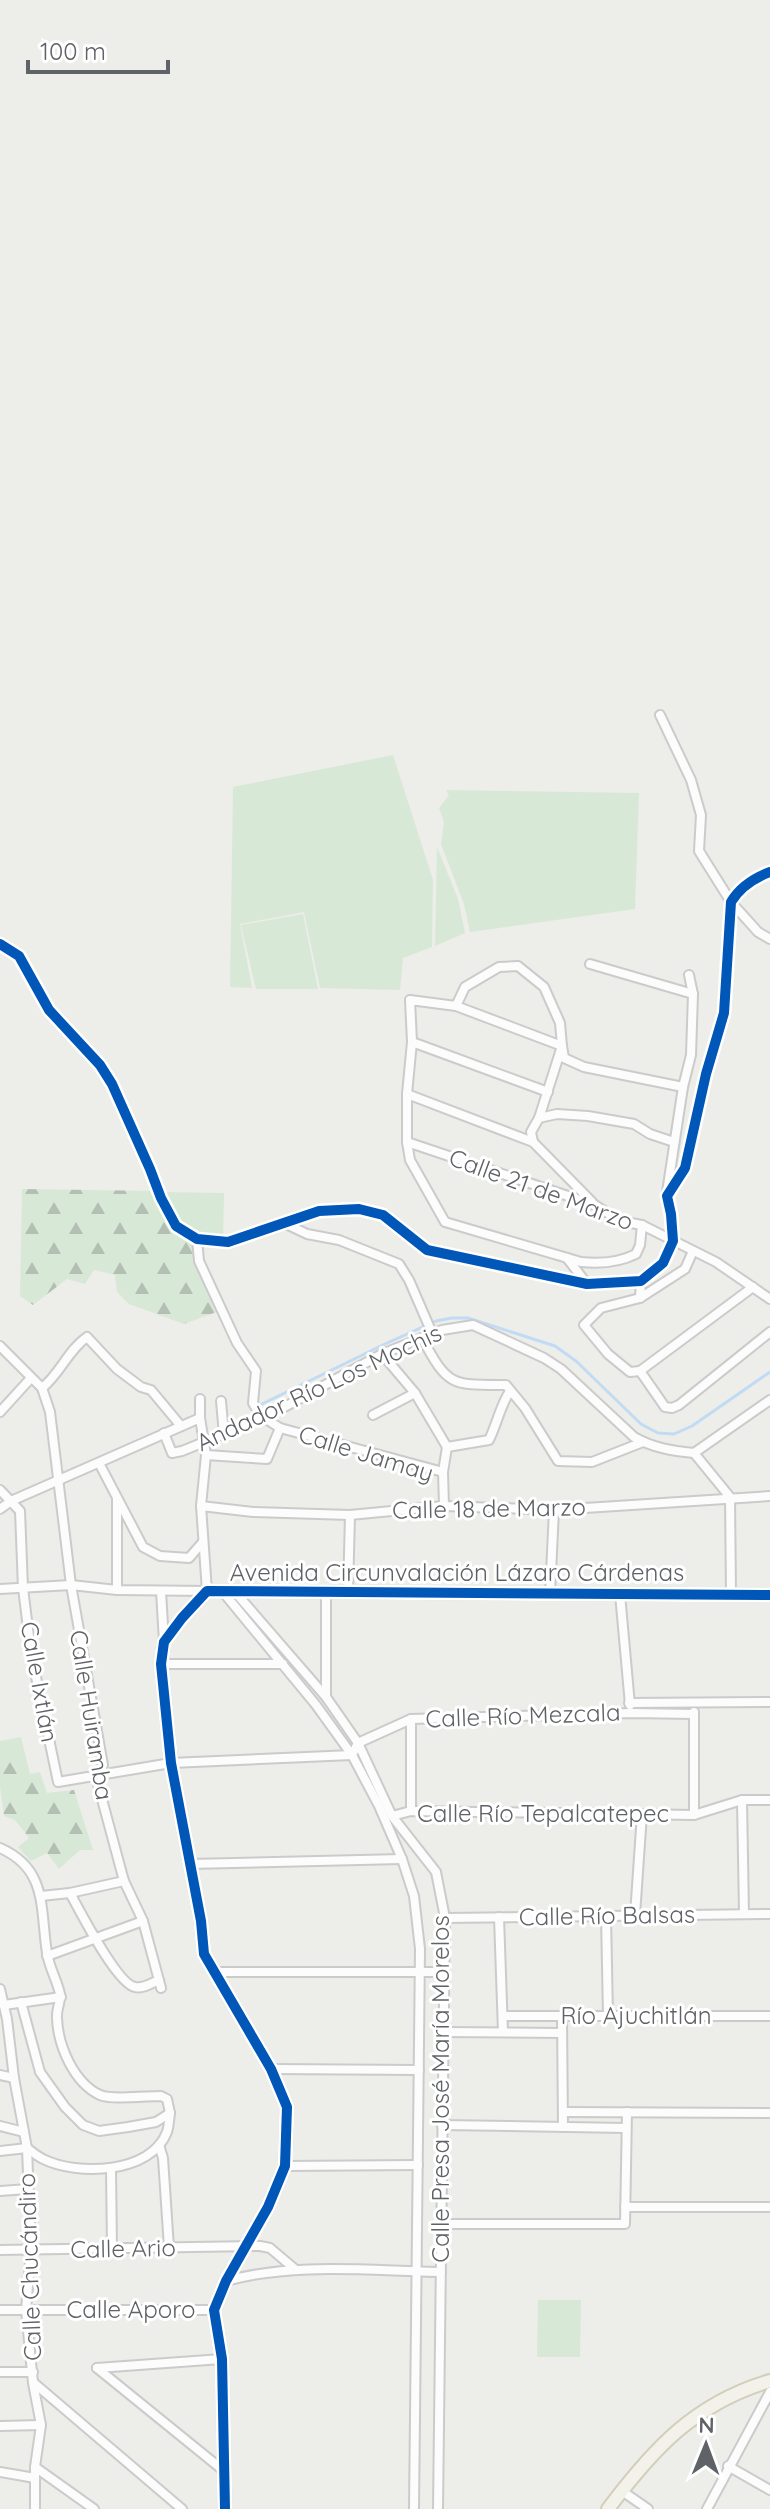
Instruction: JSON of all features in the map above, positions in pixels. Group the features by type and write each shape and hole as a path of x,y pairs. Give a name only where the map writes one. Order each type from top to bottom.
{"main road":[{"path":"608,2509 646,2460 693,2417 726,2397 770,2381"}],"street":[{"path":"660,715 691,780 701,815 699,851 731,902 758,932 770,939"},
{"path":"667,1196 685,1168 706,1074 724,1013 731,902 737,892 758,876 770,872"},
{"path":"0,944 19,956 49,1010 100,1065 112,1084 176,1226 197,1239 228,1242 319,1211 359,1209 383,1215 427,1250 587,1284 641,1281 663,1263 673,1241 667,1196 683,1087 691,1055 693,994 689,975"},
{"path":"590,964 693,994"},
{"path":"456,1006 465,987 499,967 518,966 544,987 560,1023 564,1058 584,1067 683,1087"},
{"path":"562,1046 456,1006 410,1000 412,1042 407,1094 410,1160 445,1222 567,1258 598,1264 636,1254 642,1225"},
{"path":"412,1042 548,1092"},
{"path":"533,1142 531,1132 539,1118 562,1046"},
{"path":"407,1094 533,1142 595,1205"},
{"path":"539,1118 557,1114 634,1124 650,1134 674,1142"},
{"name":"Calle 21 de Marzo","path":"407,1142 595,1205 620,1221 642,1225 716,1262 770,1299"},
{"path":"284,1223 307,1234 339,1240 399,1264 431,1332"},
{"path":"197,1239 199,1261 237,1343 256,1371 253,1403 260,1415 266,1417"},
{"path":"693,1251 685,1269 640,1298 601,1308 584,1325 617,1364 630,1372 640,1371 753,1287"},
{"path":"567,1258 587,1284"},
{"path":"640,1298 641,1281"},
{"name":"Andador Río Los Mochis","path":"164,1433 172,1453 204,1442 266,1417 382,1354 431,1332 473,1325 561,1369 634,1437 678,1452 694,1453"},
{"path":"640,1371 665,1407 672,1408 770,1332"},
{"path":"0,1346 42,1388 54,1379 78,1344 87,1337 117,1369 141,1387 151,1390 181,1426"},
{"path":"422,1338 440,1371 463,1385 506,1385 525,1408 558,1461 592,1462 643,1442"},
{"path":"382,1354 415,1393 447,1447 443,1472"},
{"path":"0,1412 31,1378"},
{"name":"Calle Huiramba","path":"42,1388 50,1412 71,1585 103,1765 96,1777 124,1881 143,1921 160,1984 134,1987 125,1983 95,1940"},
{"path":"447,1447 489,1440 510,1391"},
{"path":"373,1415 415,1393"},
{"path":"0,1589 71,1585 117,1590 207,1591 201,1506 206,1455 200,1399"},
{"path":"731,1594 730,1497 694,1453 770,1400"},
{"path":"221,1401 224,1435"},
{"name":"Calle Jamay","path":"266,1417 280,1428 443,1472 444,1506"},
{"path":"0,1509 11,1501 200,1418"},
{"path":"206,1455 267,1459 280,1428"},
{"path":"99,1463 143,1547 160,1556 189,1558 202,1543"},
{"path":"0,1490 11,1501"},
{"name":"Calle 18 de Marzo","path":"201,1506 253,1512 350,1515 444,1506 554,1510 770,1496"},
{"path":"117,1497 117,1590"},
{"name":"Calle Ixtlán","path":"11,1501 20,1511 23,1588 31,1653 58,1782 96,1777"},
{"path":"550,1594 554,1510"},
{"path":"348,1592 350,1515"},
{"path":"161,1591 164,1642 161,1664 171,1763 201,1921 204,1954 271,2069 287,2107 285,2166 268,2207 226,2281 214,2310 222,2359 225,2509"},
{"name":"Avenida Circunvalación Lázaro Cárdenas","path":"164,1642 207,1591 770,1595"},
{"name":"Calle Presa José María Morelos","path":"229,1592 352,1755 379,1806 414,1896 420,1949 414,2509"},
{"name":"Calle Presa José María Morelos","path":"229,1592 326,1697 358,1743 392,1816 436,1872 445,1918 438,2509"},
{"path":"326,1592 326,1697"},
{"path":"620,1594 631,1713"},
{"path":"161,1664 283,1664"},
{"path":"694,1702 694,1815"},
{"path":"629,1703 770,1702"},
{"name":"Calle Río Mezcala","path":"358,1743 411,1719 694,1714"},
{"path":"411,1719 411,1811"},
{"path":"96,1777 171,1763 352,1755 358,1743"},
{"path":"742,1800 744,1914"},
{"name":"Calle Río Tepalcatepec","path":"392,1816 411,1811 694,1815 742,1800 770,1800"},
{"path":"635,1915 642,1814"},
{"path":"0,1848 30,1869 41,1896 47,1956 61,1997 56,2016 68,2061 83,2084 103,2097 161,2096 167,2099 170,2113 167,2132 159,2145 131,2164 101,2170 44,2160 27,2148 0,2151"},
{"path":"189,1864 402,1859"},
{"path":"41,1896 124,1881"},
{"path":"70,1893 95,1940"},
{"name":"Calle Río Balsas","path":"445,1918 770,1914"},
{"path":"606,1916 608,2016"},
{"path":"499,1917 503,2032"},
{"path":"47,1956 143,1921"},
{"path":"214,1972 444,1972"},
{"name":"Calle Chucándiro","path":"0,1989 27,2148 31,2250 26,2310 33,2383 182,2509"},
{"path":"4,2005 61,1997"},
{"path":"21,2002 40,2072 65,2107 83,2125 99,2131 156,2122 170,2113"},
{"name":"Río Ajuchitlán","path":"503,2016 770,2016"},
{"path":"562,2016 563,2127"},
{"name":"Río Ajuchitlán","path":"443,2032 562,2033"},
{"path":"271,2069 419,2070"},
{"path":"0,2075 14,2078"},
{"path":"563,2112 770,2113"},
{"path":"441,2224 625,2224 627,2112"},
{"path":"442,2125 626,2128"},
{"path":"0,2126 24,2132"},
{"path":"159,2145 163,2158 169,2248"},
{"path":"285,2166 418,2165"},
{"path":"111,2168 112,2249"},
{"path":"0,2191 28,2189"},
{"path":"625,2207 770,2207"},
{"path":"246,2246 270,2248 296,2270"},
{"name":"Calle Ario","path":"0,2250 246,2246"},
{"path":"226,2281 246,2275 296,2270 441,2272"},
{"name":"Calle Aporo","path":"0,2310 214,2310"},
{"path":"222,2359 97,2368 225,2471"},
{"path":"0,2372 33,2372"},
{"path":"33,2383 41,2425 35,2467 35,2509"},
{"path":"707,2509 770,2392"},
{"path":"0,2426 41,2425"},
{"path":"728,2466 770,2490"},
{"path":"35,2467 94,2509"},
{"path":"0,2472 35,2478"},
{"path":"622,2491 648,2509"}],"green space":[{"path":"393,755 433,880 432,947 403,958 400,990 320,988 304,912 240,924 252,988 230,987 233,787"},
{"path":"446,790 639,793 635,909 470,932 464,904 441,844 444,822 439,808 449,795"},
{"path":"437,847 458,899 465,933 435,946"},
{"path":"303,914 318,989 256,989 241,925"},
{"path":"22,1189 157,1191 171,1220 195,1240 222,1310 184,1324 129,1304 117,1292 115,1275 94,1270 85,1284 67,1279 33,1305 20,1296"},
{"path":"161,1192 224,1193 223,1240 199,1236 183,1227"},
{"path":"21,1737 30,1774 40,1772 47,1793 74,1790 93,1850 80,1850 59,1869 47,1853 31,1861 18,1847 29,1838 15,1820 4,1816 0,1787 0,1741"},
{"path":"538,2300 581,2300 580,2357 537,2357"}],"waterway":[{"path":"262,1404 385,1344 436,1321 452,1318 468,1318 555,1346 576,1361 641,1424 658,1433 674,1434 692,1426 770,1372"}],"cycle path":[{"path":"0,944 19,956 49,1010 100,1065 112,1084 176,1226 197,1239 228,1242 319,1211 359,1209 383,1215 427,1250 587,1284 641,1281 663,1263 673,1241 667,1196 685,1168 706,1074 724,1013 731,902 748,884 770,872"},
{"path":"225,2509 222,2359 214,2310 226,2281 268,2207 285,2166 287,2107 271,2069 204,1954 201,1921 171,1763 161,1664 164,1642 207,1591 770,1595"}]}
